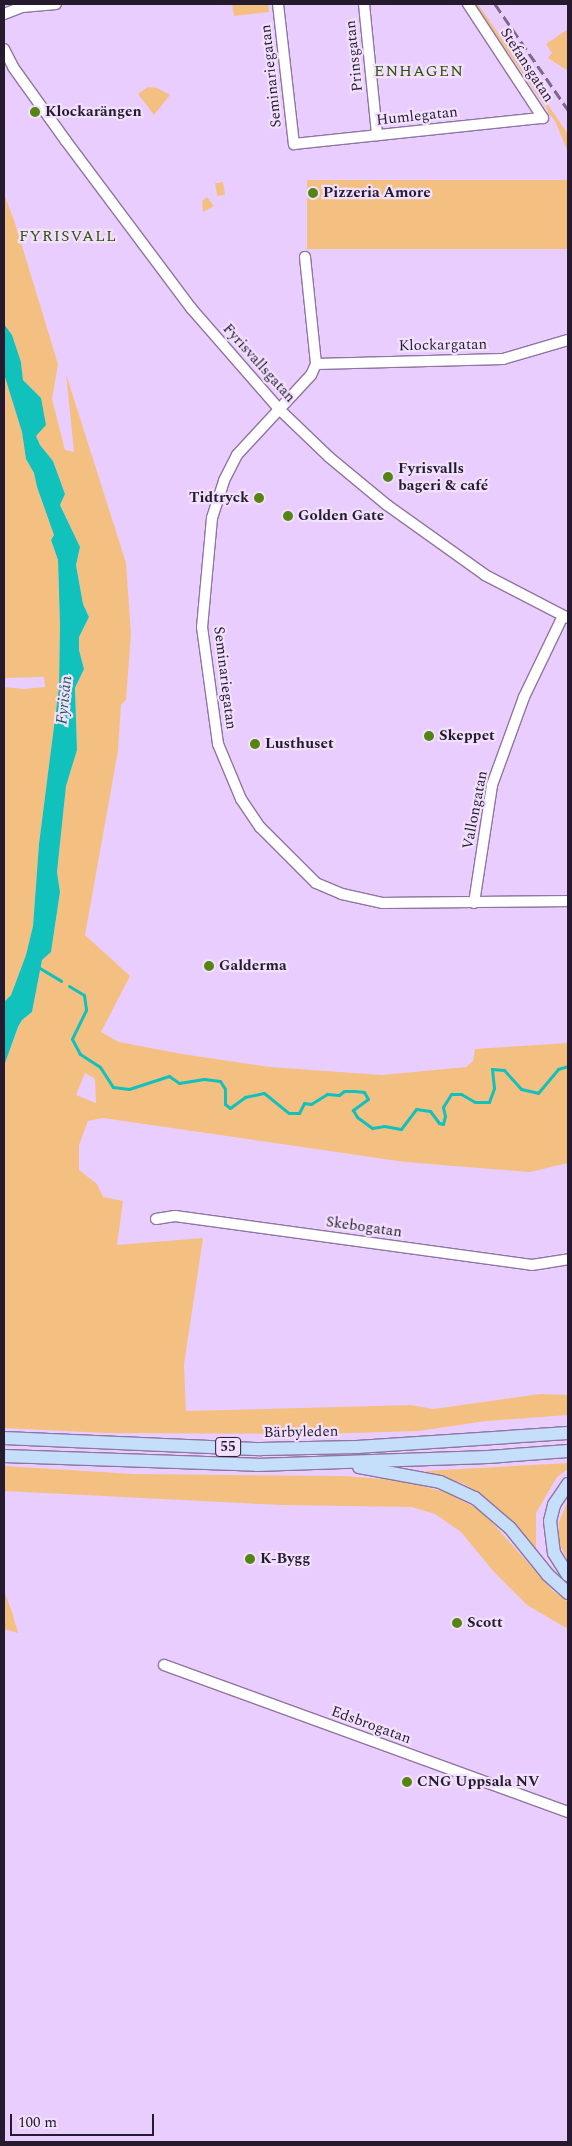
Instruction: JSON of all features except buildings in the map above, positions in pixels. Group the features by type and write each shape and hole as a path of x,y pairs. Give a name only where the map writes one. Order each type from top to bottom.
{"main road":[{"name":"Bärbyleden","path":"4,1438 261,1449 357,1448 568,1433"},
{"name":"55","path":"4,1456 188,1464 344,1464 568,1451"},
{"path":"344,1464 440,1482 475,1498 510,1528 548,1575 568,1593"},
{"path":"568,1484 554,1505 550,1520 554,1553 568,1575"}],"street":[{"path":"4,14 22,7 56,4"},
{"name":"Seminariegatan","path":"278,4 294,144"},
{"name":"Prinsgatan","path":"364,4 377,135"},
{"name":"Stefansgatan","path":"468,4 543,118"},
{"name":"Fyrisvallsgatan","path":"4,49 13,67 191,308 279,409 329,457 387,505 481,572 566,617"},
{"name":"Humlegatan","path":"294,144 543,118"},
{"path":"305,257 316,364"},
{"name":"Klockargatan","path":"316,364 503,359 568,340"},
{"name":"Seminariegatan","path":"316,364 311,375 237,455 224,481 212,518 202,628 218,744 241,799 260,827 316,883 342,894 383,903 568,901"},
{"name":"Vallongatan","path":"474,903 492,785 524,698 566,617"},
{"name":"Skebogatan","path":"156,1219 175,1216 532,1266 568,1259"},
{"name":"Edsbrogatan","path":"164,1665 568,1812"}],"shaded area":[{"path":"232,4 268,4 269,12 234,16"},
{"path":"475,4 478,4 568,134 568,152 555,121"},
{"path":"568,29 568,71 548,58 552,53 546,44"},
{"path":"148,87 157,88 170,95 154,115 138,94"},
{"path":"307,180 568,180 568,249 307,249"},
{"path":"223,182 225,195 217,196 215,183"},
{"path":"4,194 15,223 58,364 52,399 65,450 74,452 66,374 126,563 131,634 126,700 121,705 118,751 85,935 130,976 101,1032 119,1042 182,1054 270,1067 382,1075 466,1067 473,1061 475,1049 568,1043 568,1163 530,1172 405,1162 103,1118 88,1121 79,1145 79,1170 97,1184 103,1197 123,1201 117,1245 203,1238 184,1365 186,1411 411,1405 433,1409 540,1394 568,1395 568,1415 486,1421 419,1431 320,1434 106,1433 4,1428 4,1066 22,1020 32,1012 42,960 51,952 60,892 57,872 66,785 77,750 75,688 84,669 79,650 79,637 89,617 83,604 76,565 80,547 60,505 65,494 53,461 40,445 36,436 41,398 23,380 21,362 12,335 4,324","holes":["85,1073 95,1079 96,1103 76,1095"]},
{"path":"207,197 214,206 203,212 202,201"},
{"path":"4,374 22,432 26,459 34,473 54,535 51,540 58,560 60,624 59,687 39,844 33,926 26,955 11,995 4,1002 4,687 23,689 45,687 44,677 4,678"},
{"path":"568,1463 568,1469 557,1477 536,1513 536,1548 530,1545 504,1514 480,1493 462,1483 424,1471"},
{"path":"4,1466 134,1474 344,1476 396,1480 446,1492 482,1511 552,1590 568,1602 568,1629 527,1605 494,1572 461,1532 435,1514 412,1507 281,1505 4,1491"},
{"path":"568,1500 568,1561 558,1541 559,1522"},
{"path":"4,1591 12,1612 18,1633 4,1629"}],"water":[{"name":"Fyrisån","path":"4,324 12,335 21,362 23,380 41,398 46,425 36,436 40,445 53,461 65,494 60,505 80,547 76,565 83,604 89,617 79,637 79,650 84,669 75,688 77,750 66,786 57,872 60,892 51,952 42,960 32,1012 22,1020 18,1027 4,1066 4,1002 11,995 26,955 33,926 39,844 59,687 60,624 58,560 51,540 54,535 34,473 26,459 22,432 4,374"}],"waterway":[{"path":"38,967 61,981"},
{"path":"69,986 84,995 86,1010 72,1039 80,1054 100,1067 113,1087 129,1089 169,1076 179,1083 204,1079 220,1081 225,1089 225,1104 230,1108 245,1097 264,1093 289,1113 299,1113 304,1103 311,1104 327,1094 339,1095 344,1091 355,1091 364,1092 368,1099 353,1110 357,1117 372,1128 384,1126 401,1129 416,1109 430,1111 439,1123 443,1124 445,1116 443,1107 451,1094 461,1094 475,1102 489,1102 494,1088 492,1069 504,1070 521,1089 538,1093 558,1069 568,1066"}],"railway":[{"path":"495,4 568,110"}],"place":[{"name":"Klockarängen","path":"35,112"},
{"name":"Pizzeria Amore","path":"313,193"},
{"name":"Fyrisvalls bageri & café","path":"388,477"},
{"name":"Tidtryck","path":"259,498"},
{"name":"Golden Gate","path":"288,516"},
{"name":"Skeppet","path":"429,736"},
{"name":"Lusthuset","path":"255,744"},
{"name":"Galderma","path":"209,966"},
{"name":"K-Bygg","path":"250,1559"},
{"name":"Scott","path":"457,1623"},
{"name":"CNG Uppsala NV","path":"407,1782"}],"district":[{"name":"ENHAGEN","path":"419,71"},
{"name":"FYRISVALL","path":"68,236"}]}
